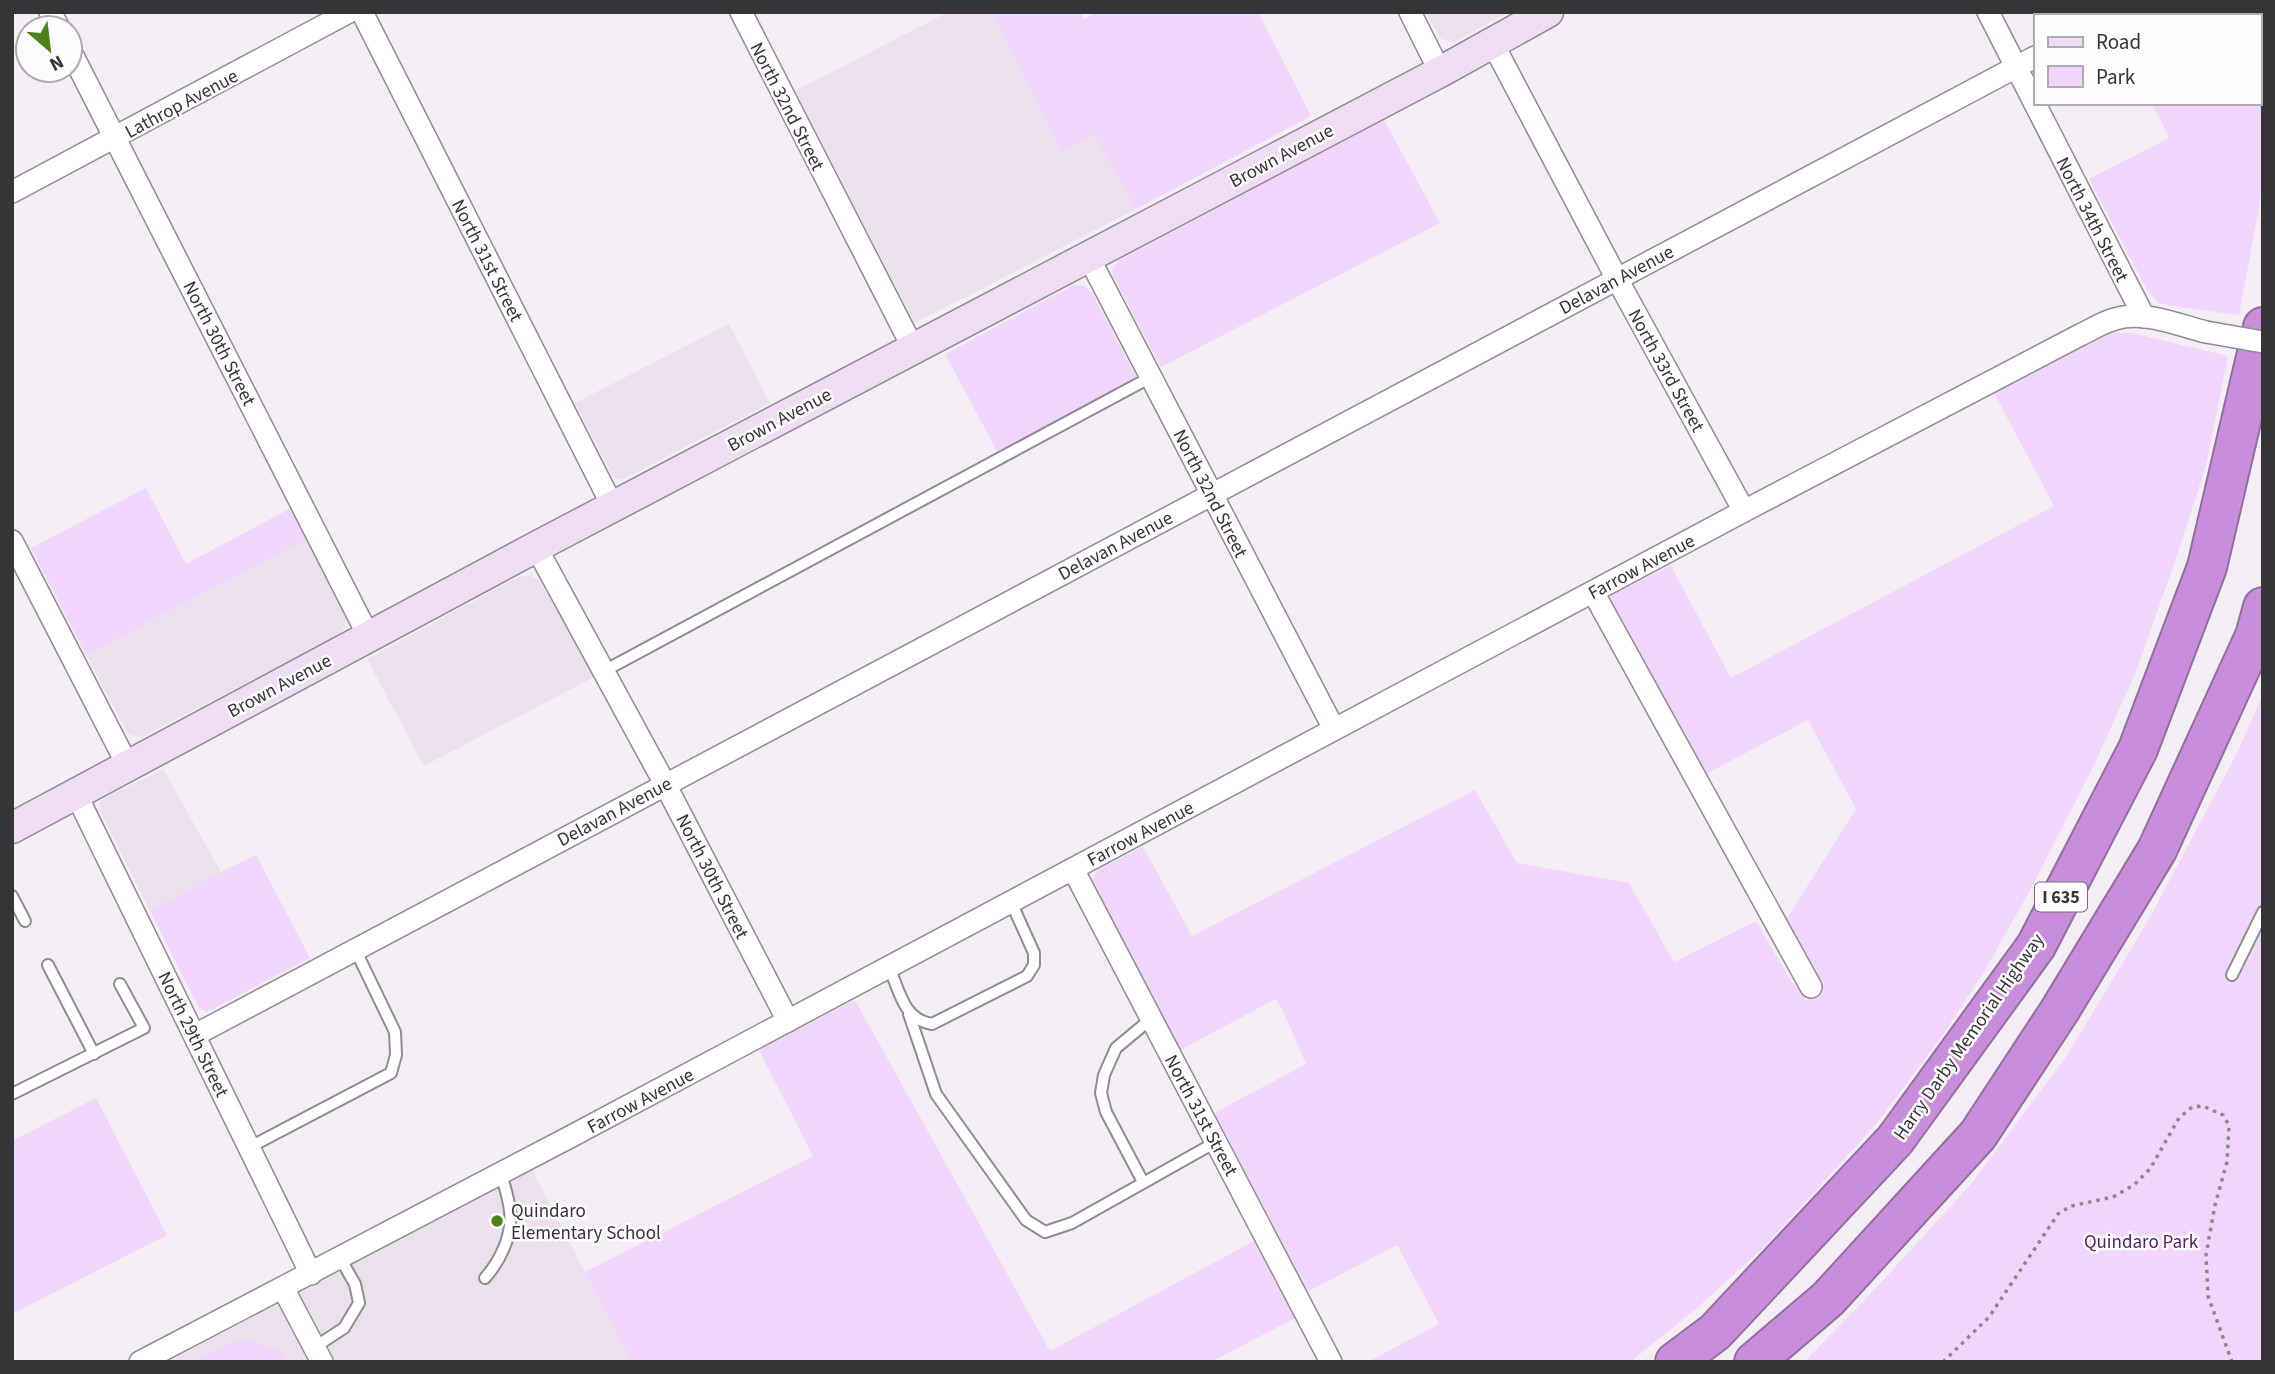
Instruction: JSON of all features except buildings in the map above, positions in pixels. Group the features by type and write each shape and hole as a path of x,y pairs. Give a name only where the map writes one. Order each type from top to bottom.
{"highway":[{"name":"Harry Darby Memorial Highway","path":"1675,1362 1714,1332 1895,1140 2036,946 2138,749 2207,567 2263,327"},
{"name":"I 635","path":"1754,1362 1828,1299 1978,1135 2060,1010 2157,850 2255,635 2263,607"}],"main road":[{"name":"Brown Avenue","path":"12,828 536,547 1440,72 1548,12"}],"street":[{"name":"Lathrop Avenue","path":"12,192 348,12"},
{"name":"North 31st Street","path":"362,12 613,507"},
{"name":"North 32nd Street","path":"741,12 913,348"},
{"path":"1410,12 1440,72"},
{"name":"North 34th Street","path":"1988,12 2034,102"},
{"name":"North 33rd Street","path":"1492,42 1744,511"},
{"name":"Delavan Avenue","path":"195,1035 2034,58"},
{"name":"North 30th Street","path":"84,76 369,637"},
{"name":"North 34th Street","path":"2035,105 2144,317"},
{"name":"North 32nd Street","path":"1088,256 1334,729"},
{"path":"2144,317 2263,342"},
{"name":"Farrow Avenue","path":"140,1362 788,1021 1744,511 2091,330 2114,319 2144,317"},
{"path":"12,541 128,766"},
{"name":"North 30th Street","path":"536,547 665,784 788,1021"},
{"path":"1593,592 1811,987"},
{"name":"North 29th Street","path":"76,794 311,1274"},
{"name":"North 31st Street","path":"1073,869 1331,1362"},
{"path":"283,1288 318,1354"}],"lane":[{"path":"604,671 1151,377"},
{"path":"12,896 25,921"},
{"path":"909,1014 918,1022 932,1024 1027,975 1034,965 1034,953 1011,902"},
{"path":"2232,975 2263,912"},
{"path":"250,1147 391,1073 396,1055 395,1032 355,949"},
{"path":"48,965 94,1054"},
{"path":"889,967 909,1014 936,1094 1026,1220 1045,1232 1072,1223 1216,1142"},
{"path":"12,1094 144,1028 120,984"},
{"path":"1143,1182 1106,1112 1101,1093 1104,1075 1116,1048 1152,1018"},
{"path":"485,1278 497,1264 510,1225 510,1211 501,1173"},
{"path":"318,1354 344,1328 359,1303 355,1284 340,1258"}],"path":[{"path":"1943,1362 1989,1317 2058,1214 2071,1206 2113,1198 2134,1185 2150,1169 2179,1118 2192,1107 2203,1106 2223,1115 2229,1125 2227,1162 2215,1205 2206,1255 2208,1296 2232,1362"}],"shaded area":[{"path":"948,12 991,12 1062,150 1094,134 1136,209 915,323 795,91"},
{"path":"1426,12 1509,12 1453,42 1441,39"},
{"path":"729,324 770,403 624,479 614,478 575,403"},
{"path":"307,539 346,618 343,630 142,737 129,735 86,655"},
{"path":"520,576 531,576 539,580 596,676 424,766 367,659"},
{"path":"163,769 221,872 150,911 99,809 101,800"},
{"name":"Quindaro Elementary School","path":"532,1170 632,1362 168,1362"}],"green space":[{"path":"991,12 1080,12 1084,19 1098,12 1258,12 1311,116 1136,209 1094,134 1062,151"},
{"path":"2263,12 2263,172 2239,315 2159,303 2147,290 2089,179 2169,138 2153,105 2261,105 2261,14 2148,14"},
{"path":"1384,120 1440,223 1161,367 1113,276 1112,270 1118,261"},
{"path":"1074,285 1085,286 1092,293 1137,378 998,453 945,354"},
{"path":"2110,333 2132,333 2228,356 2206,465 2135,674 2095,763 2033,885 1984,972 1945,1032 1877,1123 1764,1247 1696,1309 1630,1362 1368,1362 1439,1324 1397,1245 1307,1292 1214,1113 1306,1064 1284,1013 1276,999 1178,1051 1095,896 1092,881 1097,870 1143,847 1192,936 1475,790 1517,863 1629,883 1674,962 1756,921 1791,981 1807,1001 1822,990 1786,920 1856,809 1808,720 1706,774 1609,606 1611,595 1671,566 1731,678 2054,506 1994,393"},
{"path":"146,488 186,564 291,508 307,539 86,655 31,548"},
{"name":"Quindaro Park","path":"2263,695 2263,1362 1804,1362 1971,1184 2068,1054 2148,921 2235,757"},
{"path":"256,855 310,958 207,1012 199,1008 150,911"},
{"path":"855,1000 1050,1351 1256,1240 1295,1318 1211,1362 632,1362 585,1272 813,1156 759,1050"},
{"path":"96,1098 167,1235 12,1314 12,1141"},
{"path":"236,1340 246,1340 280,1351 286,1362 194,1362"}],"place":[{"name":"Quindaro Elementary School","path":"497,1221"}]}
